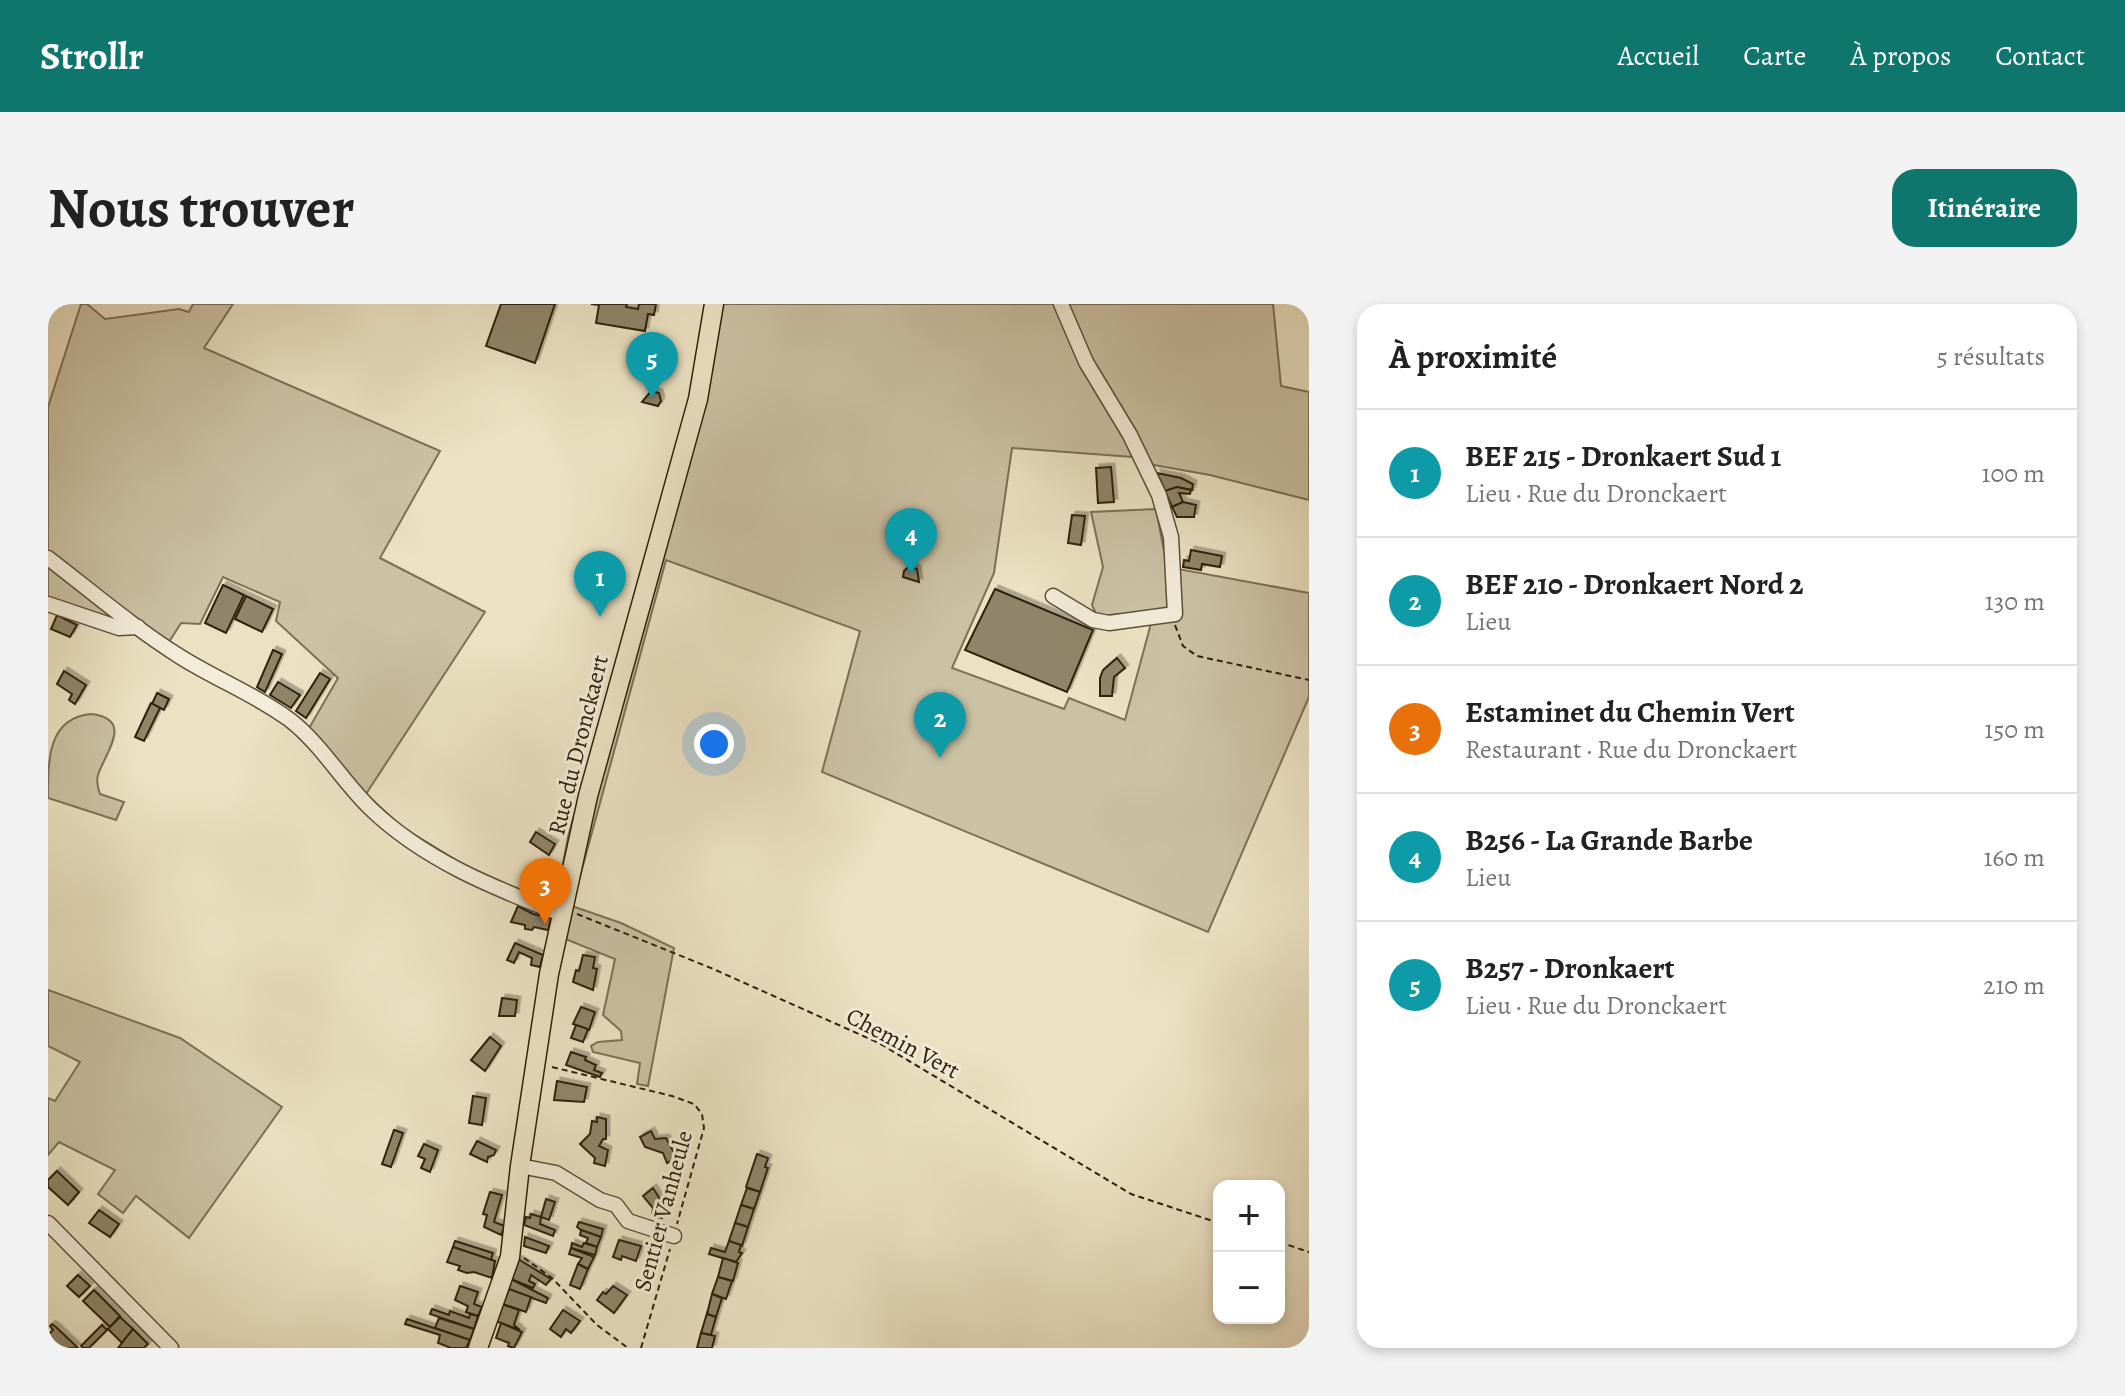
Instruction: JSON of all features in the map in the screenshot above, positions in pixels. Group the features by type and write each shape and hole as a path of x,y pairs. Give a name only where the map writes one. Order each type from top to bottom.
{"main road":[{"name":"Rue du Dronckaert","path":"698,399 714,304"},
{"name":"Rue du Dronckaert","path":"478,1348 507,1269 535,1063 562,912 599,749 713,355 723,304"}],"street":[{"path":"1053,596 1093,620 1109,623 1175,614 1171,537 1159,495 1130,435 1086,362 1061,304"},
{"path":"48,558 181,657 294,723 371,809 424,851 478,879 562,912"},
{"path":"48,604 119,628 138,627"},
{"path":"520,1166 556,1173 600,1200 616,1205 632,1223 674,1236"},
{"path":"51,1229 171,1348"}],"path":[{"path":"1177,636 1187,650 1197,656 1309,680"},
{"name":"Chemin Vert","path":"562,912 711,968 879,1043 1131,1194 1213,1221"},
{"name":"Sentier Vanheule","path":"535,1063 672,1096 694,1104 702,1114 704,1128 641,1348"},
{"path":"1285,1244 1309,1252"},
{"path":"510,1251 552,1278 597,1325 628,1348"}],"shaded area":[{"path":"81,304 87,304 105,319 179,309 189,312 193,304 233,304 204,348 440,451 380,558 485,612 366,794 402,827 466,866 513,887 510,896 424,856 304,737 338,678 276,621 280,602 223,577 200,624 181,623 164,650 109,620 48,599 48,407"},
{"path":"708,304 1273,304 1281,386 1309,392 1309,500 1210,475 1154,465 1133,457 1012,448 994,573 952,668 1064,709 1069,698 1125,720 1150,627 1146,612 1097,616 1092,605 1103,567 1091,512 1156,509 1167,567 1309,593 1309,697 1208,932 822,772 860,631 666,560 572,906 621,923 674,948 648,1086 637,1084 640,1063 593,1052 591,1046 598,1042 622,1040 621,1031 603,1015 615,959 563,938 556,901 568,837 685,414 702,345"},
{"path":"91,714 104,717 112,723 114,730 114,738 97,782 100,794 124,802 116,820 48,798 50,755 58,732 77,717"},
{"path":"48,990 180,1038 282,1107 189,1238 136,1196 123,1213 98,1194 115,1170 59,1142 48,1155 48,1098 55,1101 80,1062 48,1046"}],"building":[{"path":"501,304 555,304 535,363 486,346"},
{"path":"591,304 627,304 626,307 638,309 639,304 656,304 654,315 648,314 645,331 596,323 599,305"},
{"path":"651,391 659,393 661,401 658,406 642,402"},
{"path":"1111,467 1114,502 1098,503 1096,468"},
{"path":"1157,473 1181,478 1193,484 1192,490 1177,487 1165,491"},
{"path":"1177,487 1191,490 1190,494 1179,493 1183,502 1172,507 1165,491"},
{"path":"1183,502 1196,505 1194,517 1177,517 1172,507"},
{"path":"1072,515 1085,516 1081,545 1068,543"},
{"path":"1191,550 1222,556 1220,567 1202,564 1201,570 1183,567 1184,560 1189,561"},
{"path":"909,566 917,569 919,582 903,577"},
{"path":"223,585 244,595 226,633 205,623"},
{"path":"995,589 1093,630 1067,692 965,650"},
{"path":"246,596 273,609 262,632 235,619"},
{"path":"57,615 77,625 70,637 51,629"},
{"path":"273,650 282,654 265,692 257,687"},
{"path":"1117,658 1125,668 1114,677 1112,696 1100,696 1103,670"},
{"path":"64,671 86,685 75,704 69,700 72,694 57,684"},
{"path":"320,673 330,679 306,718 296,711"},
{"path":"278,682 300,695 291,708 270,695"},
{"path":"157,693 169,699 164,710 152,704"},
{"path":"151,703 160,708 144,741 135,737"},
{"path":"536,832 555,844 549,855 530,842"},
{"path":"518,906 533,914 549,917 548,930 525,929 525,925 511,922"},
{"path":"515,943 543,955 540,967 531,965 532,958 519,952 514,963 507,960"},
{"path":"583,955 595,957 593,968 597,969 593,990 573,982"},
{"path":"502,998 517,1000 515,1016 499,1016"},
{"path":"581,1007 595,1012 589,1030 573,1024"},
{"path":"576,1025 588,1029 583,1042 571,1038"},
{"path":"490,1037 501,1046 485,1071 471,1060"},
{"path":"571,1052 586,1057 585,1060 596,1065 594,1070 602,1073 600,1077 566,1065"},
{"path":"557,1081 587,1087 584,1102 554,1100"},
{"path":"473,1096 486,1098 482,1125 469,1123"},
{"path":"597,1117 606,1119 606,1139 599,1146 608,1150 605,1166 594,1163 595,1158 580,1144 590,1134 592,1121 597,1122"},
{"path":"394,1130 403,1133 391,1167 382,1164"},
{"path":"651,1131 655,1139 666,1138 677,1158 667,1163 663,1153 645,1147 640,1137"},
{"path":"477,1141 496,1150 487,1162 470,1154"},
{"path":"424,1144 438,1150 430,1172 421,1168 425,1159 418,1156"},
{"path":"757,1154 768,1158 760,1192 746,1187"},
{"path":"57,1171 79,1192 68,1205 48,1187 48,1180"},
{"path":"653,1188 660,1199 667,1198 668,1211 664,1210 662,1218 652,1216 653,1208 643,1196"},
{"path":"747,1188 760,1192 754,1209 741,1205"},
{"path":"490,1192 502,1195 494,1222 505,1226 501,1235 484,1227 487,1215 483,1214"},
{"path":"546,1199 555,1202 549,1220 541,1217"},
{"path":"741,1205 754,1209 748,1227 735,1223"},
{"path":"99,1210 119,1224 110,1237 89,1223"},
{"path":"531,1214 541,1217 540,1224 555,1230 553,1236 524,1225 526,1217 530,1218"},
{"path":"579,1222 603,1229 601,1237 581,1230 577,1227"},
{"path":"735,1223 748,1227 742,1246 729,1241"},
{"path":"581,1230 601,1237 597,1247 586,1243 588,1238 580,1235"},
{"path":"525,1237 549,1246 546,1253 524,1246"},
{"path":"619,1240 641,1246 636,1261 622,1256 621,1260 613,1257"},
{"path":"455,1241 493,1253 491,1260 453,1247"},
{"path":"729,1241 741,1245 739,1252 742,1253 736,1262 709,1254 711,1248 725,1252"},
{"path":"572,1243 597,1247 595,1255 571,1248"},
{"path":"453,1247 495,1261 492,1278 458,1270 460,1266 447,1262"},
{"path":"571,1248 594,1257 588,1269 578,1264 582,1258 569,1254"},
{"path":"723,1258 738,1263 733,1281 718,1277"},
{"path":"518,1259 551,1279 546,1285 531,1275 529,1281 535,1284 533,1288 511,1279"},
{"path":"578,1264 588,1269 580,1289 570,1285"},
{"path":"78,1275 90,1286 79,1297 67,1286"},
{"path":"718,1277 732,1281 726,1299 712,1294"},
{"path":"511,1279 548,1298 546,1303 507,1289"},
{"path":"460,1286 478,1292 474,1304 482,1307 478,1316 466,1312 468,1306 455,1300"},
{"path":"613,1286 627,1295 614,1313 597,1300"},
{"path":"509,1289 531,1297 526,1312 503,1304"},
{"path":"94,1290 120,1316 110,1327 83,1301"},
{"path":"712,1294 722,1298 716,1317 707,1314"},
{"path":"501,1304 519,1310 514,1325 520,1330 495,1321"},
{"path":"432,1309 449,1315 450,1311 469,1318 470,1314 478,1316 474,1329 430,1314"},
{"path":"563,1310 580,1321 571,1333 566,1329 561,1337 550,1329"},
{"path":"708,1310 707,1314 716,1317 711,1335 701,1333"},
{"path":"120,1317 133,1329 122,1343 108,1329"},
{"path":"439,1318 474,1329 470,1340 435,1328"},
{"path":"407,1319 470,1340 466,1348 451,1348 438,1343 440,1335 405,1324"},
{"path":"501,1323 522,1332 514,1348 496,1338"},
{"path":"52,1324 78,1348 52,1348 48,1335 53,1330"},
{"path":"102,1325 107,1330 89,1348 83,1348 81,1346"},
{"path":"133,1329 148,1344 144,1348 118,1348"},
{"path":"701,1333 715,1336 712,1348 697,1348"}],"place":[{"name":"B257 - Dronkaert","path":"652,398"},
{"name":"B256 - La Grande Barbe","path":"911,574"},
{"name":"BEF 215 - Dronkaert Sud 1","path":"600,617"},
{"name":"BEF 210 - Dronkaert Nord 2","path":"940,758"},
{"name":"Estaminet du Chemin Vert","path":"545,924"}]}
